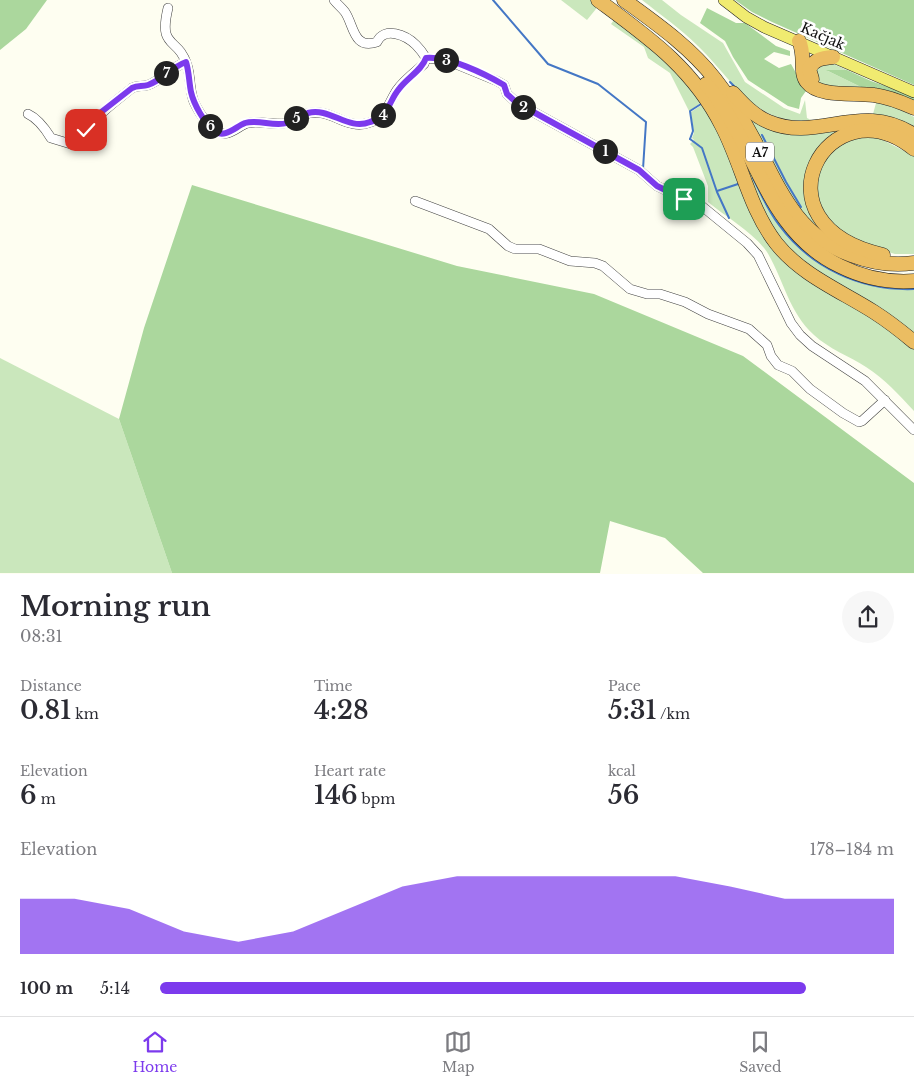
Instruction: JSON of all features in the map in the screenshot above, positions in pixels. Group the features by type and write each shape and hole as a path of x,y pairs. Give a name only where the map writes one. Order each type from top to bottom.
{"highway":[{"path":"598,0 665,51 696,85 722,125 754,206 777,244 806,271 826,285 874,312 914,342"},
{"name":"A7","path":"607,0 667,45 709,88 730,117 745,143 782,217 802,240 824,258 857,275 884,280 914,281"},
{"name":"A7","path":"624,0 682,44 715,78 739,113 790,208 810,231 838,250 861,259 892,264 914,263"},
{"path":"632,0 686,41 748,109 768,122 804,128 850,121 879,121 893,124 914,135"},
{"path":"799,41 804,55 804,76 807,82 817,88 826,92 886,97 914,108"},
{"path":"817,88 811,77 810,66 817,60 833,57"},
{"path":"914,150 894,137 882,133 871,131 847,135 828,146 815,162 810,190 814,208 819,216 831,230 848,242 872,253 914,258"}],"main road":[{"name":"Kačjak","path":"724,0 746,17 764,27 914,92"}],"street":[{"path":"334,0 345,12 354,35 362,42 371,44 377,42 379,37 384,34 391,33 406,37 416,44 426,58 446,60 497,81 504,85 507,94 517,103 639,170 657,186 684,199 698,203 747,243 758,255 791,322 800,335 812,346 865,381 914,430"},
{"path":"168,8 164,32 186,62 194,102 215,132 223,134 230,133 246,123 288,123 310,113 335,116 353,125 368,123 381,117 388,110 397,90 424,64 426,58"},
{"path":"28,114 48,132 51,138 74,145 81,141 86,130 100,113 132,88 148,85 179,64 186,62"},
{"path":"415,201 489,229 508,246 515,249 540,249 570,261 595,263 603,266 630,288 647,294 660,294 685,302 708,314 749,329 766,345 778,365 792,371 810,389 859,422 885,400"}],"green space":[{"path":"0,0 47,0 26,29 0,50"},
{"path":"561,0 594,0 600,4 587,20"},
{"path":"642,0 662,0 723,43 745,82 784,108 800,114 805,100 807,118 811,120 792,120 775,116 760,109 691,40"},
{"path":"735,0 914,0 914,85 772,22 752,12"},
{"path":"707,8 736,23 745,23 776,46 790,51 790,56 774,52 764,59 779,68 791,64 806,91 801,98 799,109 788,106 748,80 725,41 700,23"},
{"path":"617,16 649,40 705,100 689,111 670,73 648,58 644,47 611,24"},
{"path":"831,63 847,70 828,71 863,88 832,87 822,84 817,80 816,66"},
{"path":"826,70 847,70 871,81 914,96 914,101 901,95 863,88"},
{"path":"706,102 763,230 914,347 914,411 892,387 873,372 826,344 805,326 792,306 767,252 747,232 708,202 708,186 693,147 690,144 694,140 692,138 694,133 691,112"},
{"path":"876,103 896,108 914,117 914,129 873,114"},
{"path":"747,114 750,117 851,126 834,133 824,142 806,183 843,244 820,232 797,209"},
{"path":"730,125 808,252 914,288 914,335 802,261 775,234 762,213"},
{"path":"877,137 914,156 914,254 895,254 878,249 840,232 827,219 816,193 818,169 830,151 854,138"},
{"path":"192,185 457,266 594,294 743,356 914,483 914,573 703,573 665,538 610,521 600,573 172,573 119,419 144,328"},
{"path":"0,358 119,419 172,573 0,573"}],"waterway":[{"path":"493,0 548,64 598,84 646,122 643,169"},
{"path":"730,82 735,87"},
{"path":"690,139 693,131 690,111 701,104"},
{"path":"762,135 801,207"},
{"path":"690,139 702,148 717,192 729,218"},
{"path":"753,178 779,225 792,240 822,265 856,281 875,286 894,289 914,289"},
{"path":"717,191 738,184"}],"route":[{"path":"86,130 100,113 132,88 148,85 179,64 186,62 194,102 215,132 230,133 246,123 252,122 288,123 310,113 335,116 353,125 368,123 381,117 388,110 397,90 424,64 426,58 432,57 466,67 497,81 504,85 507,94 517,103 639,170 657,186 684,199"}]}
